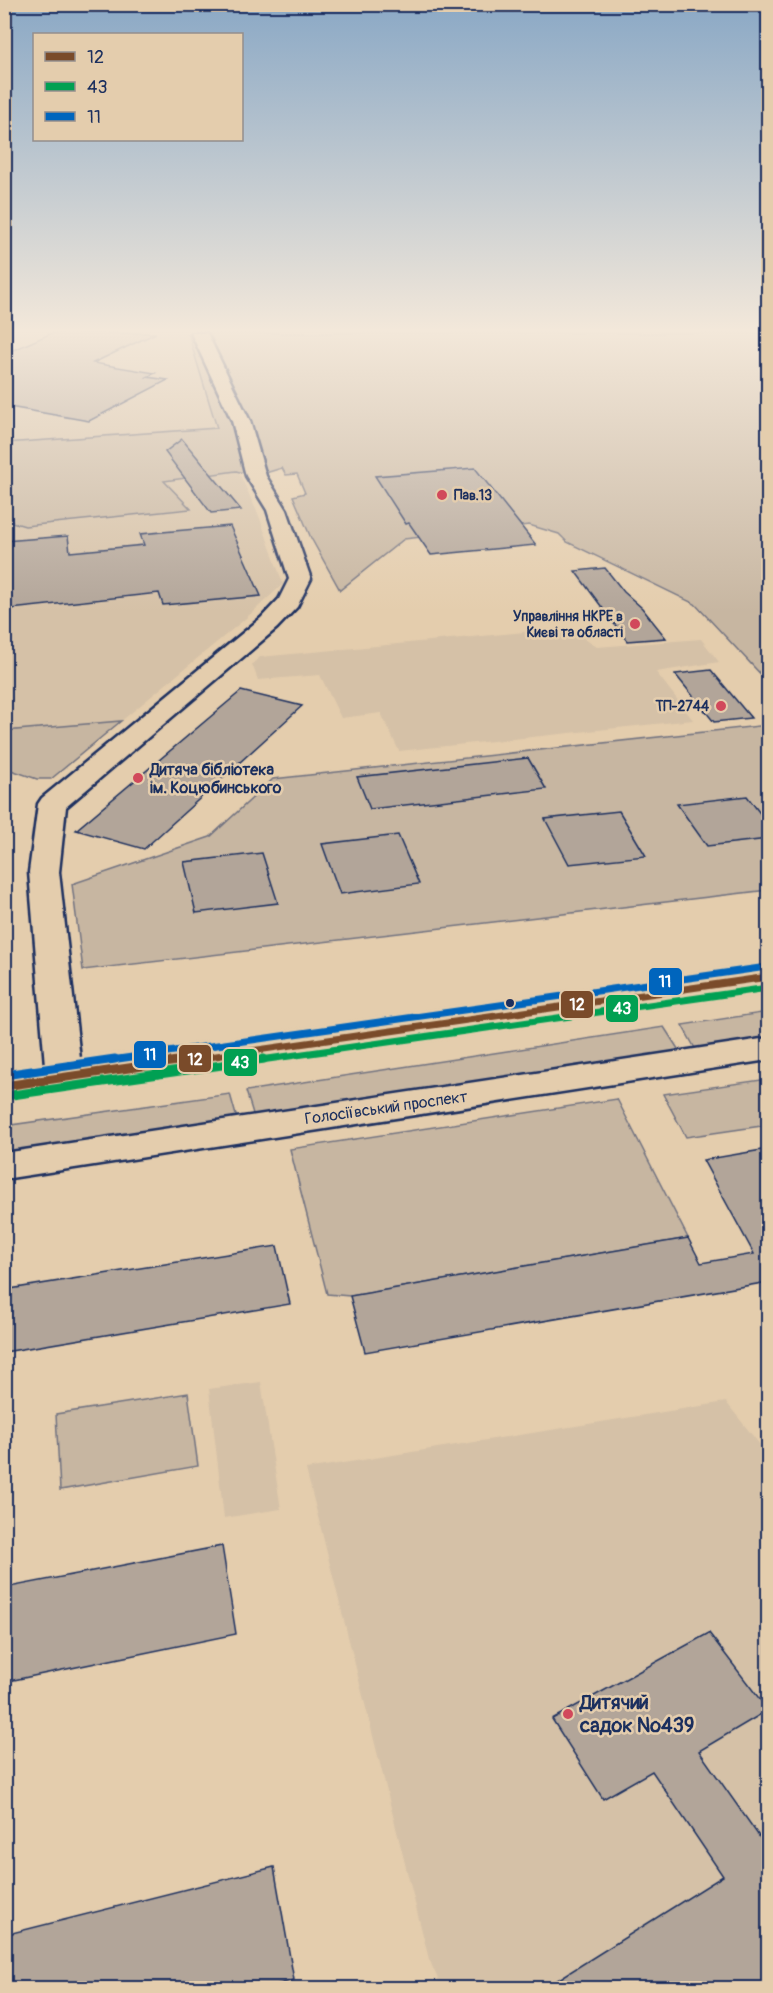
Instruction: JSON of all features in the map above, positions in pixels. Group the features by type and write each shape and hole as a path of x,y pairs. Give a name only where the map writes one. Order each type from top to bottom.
{"main road":[{"path":"64,1077 44,872 52,804 269,623 289,602 300,579 277,510 256,476 242,426"},
{"path":"4,1086 768,977"},
{"name":"Голосіївський проспект","path":"4,1166 768,1048"}],"shaded area":[{"path":"5,426 217,426 259,516 283,584 245,619 51,779 37,779 5,768"},
{"path":"216,426 768,426 768,682 695,604 567,542 559,534 529,525 404,539 340,590 311,538 293,496 305,493 297,474 286,475 282,468 256,476 236,471 164,481 191,509 25,526 5,520 5,443 217,428"},
{"path":"568,628 597,647 701,639 719,662 656,672 693,720 399,751 381,713 341,718 320,675 258,680 252,664 260,657"},
{"path":"121,721 51,779 37,779 5,768 5,731"},
{"path":"768,725 768,890 83,970 72,884 210,837 273,779"},
{"path":"768,1012 768,1040 696,1050 682,1025"},
{"path":"664,1027 680,1052 254,1117 246,1091"},
{"path":"768,1079 768,1125 686,1137 663,1094"},
{"path":"230,1094 237,1119 5,1153 4,1126"},
{"path":"617,1099 688,1238 350,1296 327,1294 290,1149"},
{"path":"261,1382 281,1509 224,1518 209,1389"},
{"path":"188,1393 198,1466 60,1490 56,1414"},
{"name":"Дитячий садок №439","path":"726,1402 768,1455 768,1988 442,1988 429,1959 306,1469"}],"building":[{"path":"182,439 241,510 211,513 165,452"},
{"path":"475,468 536,545 431,555 409,523 406,524 375,476"},
{"path":"230,526 261,596 163,605 159,593 11,609 4,577 4,541 68,536 70,552 144,545 140,534"},
{"path":"605,568 666,638 627,641 575,571"},
{"path":"711,670 751,718 714,722 675,674"},
{"path":"241,691 302,706 144,849 76,830"},
{"path":"528,758 546,789 370,809 357,777"},
{"path":"747,796 768,824 768,839 707,846 677,804"},
{"path":"619,811 646,856 569,864 545,819"},
{"path":"398,835 419,884 340,894 322,844"},
{"path":"262,853 278,903 196,913 184,862"},
{"path":"768,1149 768,1282 365,1352 350,1296 688,1238 701,1263 754,1254 703,1160"},
{"path":"277,1246 290,1304 4,1352 4,1290"},
{"path":"222,1546 236,1634 4,1682 4,1588"},
{"path":"709,1633 768,1710 699,1751 768,1849 768,1989 543,1989 723,1876 652,1771 603,1799 552,1719"},
{"path":"274,1867 294,1980 261,1989 4,1989 4,1935"}],"transit line":[{"name":"11","path":"4,1075 767,967"},
{"name":"12","path":"4,1086 768,977"},
{"name":"43","path":"5,1096 768,988"}],"place":[{"name":"Пав.13","path":"442,495"},
{"name":"Управління НКРЕ в Києві та області","path":"635,624"},
{"name":"ТП-2744","path":"721,706"},
{"name":"Дитяча бібліотека ім. Коцюбинського","path":"138,778"},
{"name":"Дитячий садок №439","path":"568,1714"}]}
